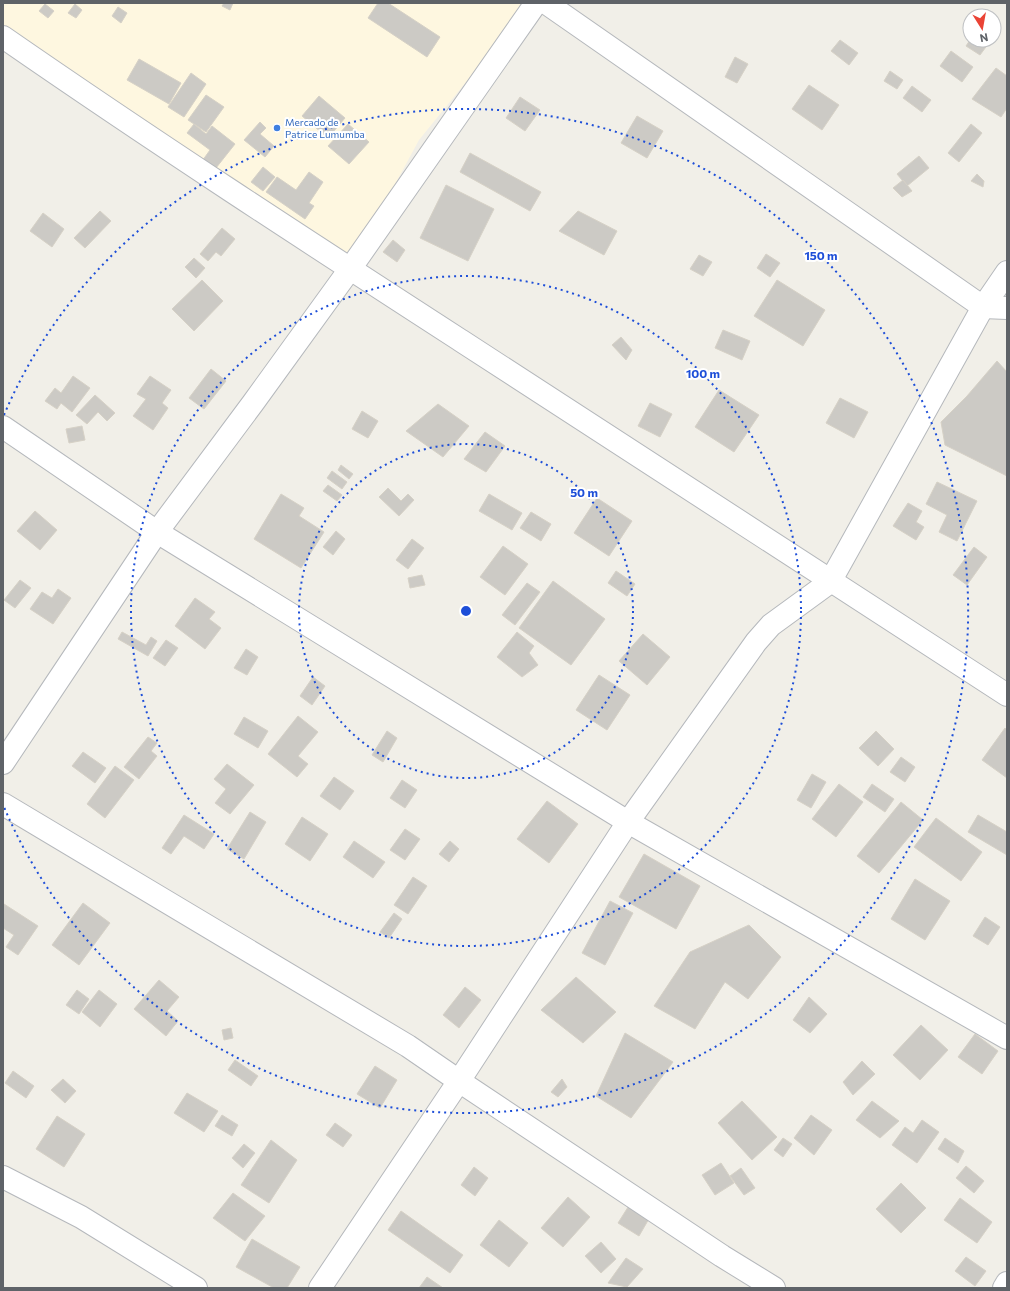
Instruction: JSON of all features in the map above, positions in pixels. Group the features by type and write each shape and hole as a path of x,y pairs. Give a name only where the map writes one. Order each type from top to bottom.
{"street":[{"path":"3,763 157,532 350,269 536,3"},
{"path":"546,3 984,307 1007,308"},
{"path":"3,37 106,109 350,269 830,582 1007,695"},
{"path":"320,1288 459,1081 628,822 756,642 771,625 830,582 984,307 1007,272"},
{"path":"3,427 157,532 628,822 1007,1038"},
{"path":"3,804 408,1046 722,1256 774,1288"},
{"path":"3,1177 81,1217 196,1288"},
{"path":"1004,1288 1007,1284"}],"shaded area":[{"name":"Mercado de Patrice Lumumba","path":"3,3 530,3 419,140 347,273 3,45"}],"building":[{"path":"224,3 233,3 230,10 222,6"},
{"path":"378,3 388,3 440,37 427,57 368,18"},
{"path":"45,4 54,11 48,18 39,11"},
{"path":"75,4 82,10 76,18 68,13"},
{"path":"118,7 127,13 121,23 112,16"},
{"path":"840,40 858,53 849,65 831,51"},
{"path":"969,48 985,48 980,55"},
{"path":"951,51 973,67 962,82 940,66"},
{"path":"735,57 748,64 737,83 725,77"},
{"path":"139,59 181,83 169,104 127,80"},
{"path":"996,68 1007,76 1007,108 1001,117 972,99"},
{"path":"890,71 903,80 897,89 884,81"},
{"path":"191,73 206,84 184,117 168,107"},
{"path":"809,85 839,105 822,130 792,109"},
{"path":"912,86 931,100 922,112 903,98"},
{"path":"206,95 224,107 206,132 188,120"},
{"path":"319,96 345,118 328,138 302,116"},
{"path":"520,97 540,110 525,131 506,118"},
{"path":"637,116 663,131 647,158 621,143"},
{"path":"260,122 266,128 260,134 274,146 265,157 244,140"},
{"path":"194,124 206,134 212,126 235,144 212,173 200,164 210,150 187,133"},
{"path":"348,124 369,142 349,164 328,146"},
{"path":"971,124 982,133 959,162 948,153"},
{"path":"470,153 541,192 530,211 460,172"},
{"path":"919,156 929,168 907,186 897,174"},
{"path":"263,167 275,177 263,191 251,182"},
{"path":"309,172 323,182 309,203 314,206 305,219 266,192 277,177 296,190"},
{"path":"977,174 984,181 983,187 971,181"},
{"path":"903,180 912,191 902,197 893,188"},
{"path":"446,185 494,209 468,261 420,238"},
{"path":"100,211 111,221 85,248 74,238"},
{"path":"578,211 617,231 604,255 559,231"},
{"path":"43,213 64,229 52,247 30,231"},
{"path":"222,228 235,239 221,256 216,252 208,261 200,254"},
{"path":"393,240 405,250 397,262 383,252"},
{"path":"766,254 780,263 770,277 757,268"},
{"path":"699,255 712,262 703,276 690,269"},
{"path":"194,258 205,268 196,278 185,267"},
{"path":"202,280 223,301 194,331 172,309"},
{"path":"777,280 825,310 803,346 754,316"},
{"path":"723,330 750,341 742,360 715,348"},
{"path":"621,337 632,350 626,360 612,345"},
{"path":"997,361 1007,372 1007,476 945,445 941,422 967,396"},
{"path":"211,369 226,381 204,409 189,398"},
{"path":"73,376 90,388 72,412 61,403 57,409 45,401 55,388 61,393"},
{"path":"150,376 171,390 162,403 168,408 153,430 133,416 146,399 137,394"},
{"path":"719,390 759,415 734,452 695,427"},
{"path":"95,395 115,413 107,421 98,412 87,424 76,415"},
{"path":"840,398 868,412 854,438 826,423"},
{"path":"650,403 672,414 660,437 638,426"},
{"path":"438,404 469,426 443,457 406,431"},
{"path":"362,411 378,421 368,438 352,429"},
{"path":"82,426 85,440 69,443 66,429"},
{"path":"485,432 505,446 486,472 464,459"},
{"path":"341,465 353,474 349,479 338,470"},
{"path":"332,471 347,482 342,489 327,478"},
{"path":"937,482 977,501 957,541 939,532 947,515 926,504"},
{"path":"328,485 342,495 337,501 323,491"},
{"path":"388,488 401,501 408,494 414,500 399,516 379,497"},
{"path":"281,494 304,508 299,516 324,532 301,568 254,539"},
{"path":"489,494 522,513 512,530 479,511"},
{"path":"597,498 632,521 609,556 574,533"},
{"path":"908,503 922,511 916,522 924,527 916,540 893,526"},
{"path":"35,511 57,530 40,550 17,531"},
{"path":"531,512 551,524 541,541 520,528"},
{"path":"336,531 345,539 333,555 323,547"},
{"path":"412,539 424,548 408,569 396,560"},
{"path":"503,546 528,564 505,595 480,577"},
{"path":"974,547 987,557 967,585 953,575"},
{"path":"616,571 635,584 627,596 608,583"},
{"path":"422,575 425,585 410,588 408,578"},
{"path":"20,580 31,588 15,608 4,600"},
{"path":"553,581 605,619 571,665 519,628"},
{"path":"527,583 540,592 515,625 502,615"},
{"path":"58,589 71,598 53,624 30,609 42,592 52,598"},
{"path":"195,598 215,612 209,619 221,628 205,649 175,626"},
{"path":"122,632 146,645 151,637 157,641 148,656 118,639"},
{"path":"517,632 534,646 529,653 538,665 522,677 497,657"},
{"path":"643,634 670,657 647,685 619,661"},
{"path":"166,640 178,648 165,666 153,658"},
{"path":"246,649 258,657 247,675 234,668"},
{"path":"599,675 630,695 607,730 576,710"},
{"path":"313,677 325,686 312,705 300,696"},
{"path":"298,716 318,732 298,756 308,764 297,777 268,754"},
{"path":"244,717 268,731 258,748 234,734"},
{"path":"1005,728 1007,730 1007,778 982,760"},
{"path":"387,731 397,738 383,762 372,755"},
{"path":"876,731 894,749 878,766 859,748"},
{"path":"148,737 157,743 151,751 157,756 139,779 124,767"},
{"path":"83,752 106,768 95,783 72,766"},
{"path":"901,757 915,767 905,782 890,772"},
{"path":"227,764 254,785 230,814 215,803 226,789 214,779"},
{"path":"115,766 134,780 105,818 87,804"},
{"path":"812,774 826,782 811,808 797,800"},
{"path":"334,777 354,791 340,810 320,796"},
{"path":"402,780 417,790 405,808 390,798"},
{"path":"839,784 863,802 836,837 812,819"},
{"path":"872,784 894,799 885,812 863,797"},
{"path":"547,801 578,824 549,863 517,839"},
{"path":"901,802 923,820 879,873 857,856"},
{"path":"250,812 266,822 244,859 227,849"},
{"path":"184,815 214,834 204,849 184,836 171,854 162,848"},
{"path":"978,815 1007,832 1007,855 968,832"},
{"path":"302,817 328,834 310,861 285,844"},
{"path":"936,818 982,852 961,881 914,847"},
{"path":"405,829 420,839 405,860 390,850"},
{"path":"354,841 385,862 373,878 343,857"},
{"path":"450,841 459,849 449,862 439,854"},
{"path":"644,854 700,886 676,929 619,897"},
{"path":"413,877 427,886 408,914 394,905"},
{"path":"915,879 950,901 925,940 891,919"},
{"path":"610,901 633,913 605,965 582,953"},
{"path":"83,903 110,923 79,965 52,945"},
{"path":"4,904 38,926 18,955 6,947 14,935 3,928"},
{"path":"394,913 402,919 389,938 380,932"},
{"path":"985,917 1000,927 988,945 973,936"},
{"path":"749,925 781,957 748,999 725,982 695,1029 654,1006 690,952"},
{"path":"576,977 616,1012 583,1043 541,1010"},
{"path":"159,980 179,997 167,1011 178,1021 166,1036 134,1009"},
{"path":"465,987 481,1000 459,1028 443,1015"},
{"path":"77,990 89,999 79,1014 66,1005"},
{"path":"99,990 117,1004 100,1027 82,1012"},
{"path":"809,997 827,1014 810,1033 793,1020"},
{"path":"921,1025 948,1050 920,1080 893,1055"},
{"path":"231,1028 233,1038 224,1040 222,1030"},
{"path":"625,1033 673,1062 631,1118 596,1096"},
{"path":"975,1034 998,1051 982,1074 958,1057"},
{"path":"235,1060 258,1076 251,1086 228,1070"},
{"path":"862,1061 875,1074 853,1095 843,1082"},
{"path":"375,1066 397,1080 380,1108 357,1094"},
{"path":"13,1071 34,1086 26,1098 5,1083"},
{"path":"63,1079 76,1091 65,1103 51,1090"},
{"path":"562,1079 567,1087 558,1097 551,1092"},
{"path":"187,1093 218,1111 204,1132 174,1113"},
{"path":"742,1101 777,1137 752,1160 718,1123"},
{"path":"872,1101 899,1121 880,1138 856,1120"},
{"path":"222,1115 238,1125 232,1136 215,1126"},
{"path":"811,1115 832,1130 814,1155 794,1138"},
{"path":"57,1116 85,1134 64,1167 36,1149"},
{"path":"922,1120 939,1132 917,1163 892,1145 905,1127 913,1133"},
{"path":"335,1123 352,1135 343,1147 326,1135"},
{"path":"783,1138 792,1144 783,1157 774,1150"},
{"path":"945,1138 964,1151 958,1163 938,1149"},
{"path":"271,1140 297,1160 269,1203 241,1185"},
{"path":"244,1144 255,1153 243,1168 232,1158"},
{"path":"721,1163 734,1183 715,1195 702,1175"},
{"path":"966,1166 984,1181 974,1193 956,1178"},
{"path":"474,1167 488,1178 475,1196 461,1185"},
{"path":"741,1168 755,1188 744,1195 730,1176"},
{"path":"901,1183 926,1208 901,1233 876,1209"},
{"path":"233,1193 265,1216 245,1241 213,1218"},
{"path":"568,1197 590,1217 563,1247 541,1228"},
{"path":"960,1198 992,1222 977,1243 944,1220"},
{"path":"630,1204 650,1217 639,1236 618,1223"},
{"path":"401,1211 463,1255 450,1273 388,1230"},
{"path":"499,1220 528,1243 509,1267 480,1245"},
{"path":"252,1239 300,1267 287,1288 274,1288 236,1267"},
{"path":"601,1242 616,1259 601,1273 585,1256"},
{"path":"966,1257 986,1271 975,1286 955,1271"},
{"path":"626,1258 643,1269 627,1287 608,1283"},
{"path":"427,1277 443,1288 419,1288"}],"place":[{"name":"Mercado de Patrice Lumumba","path":"277,128"}]}
